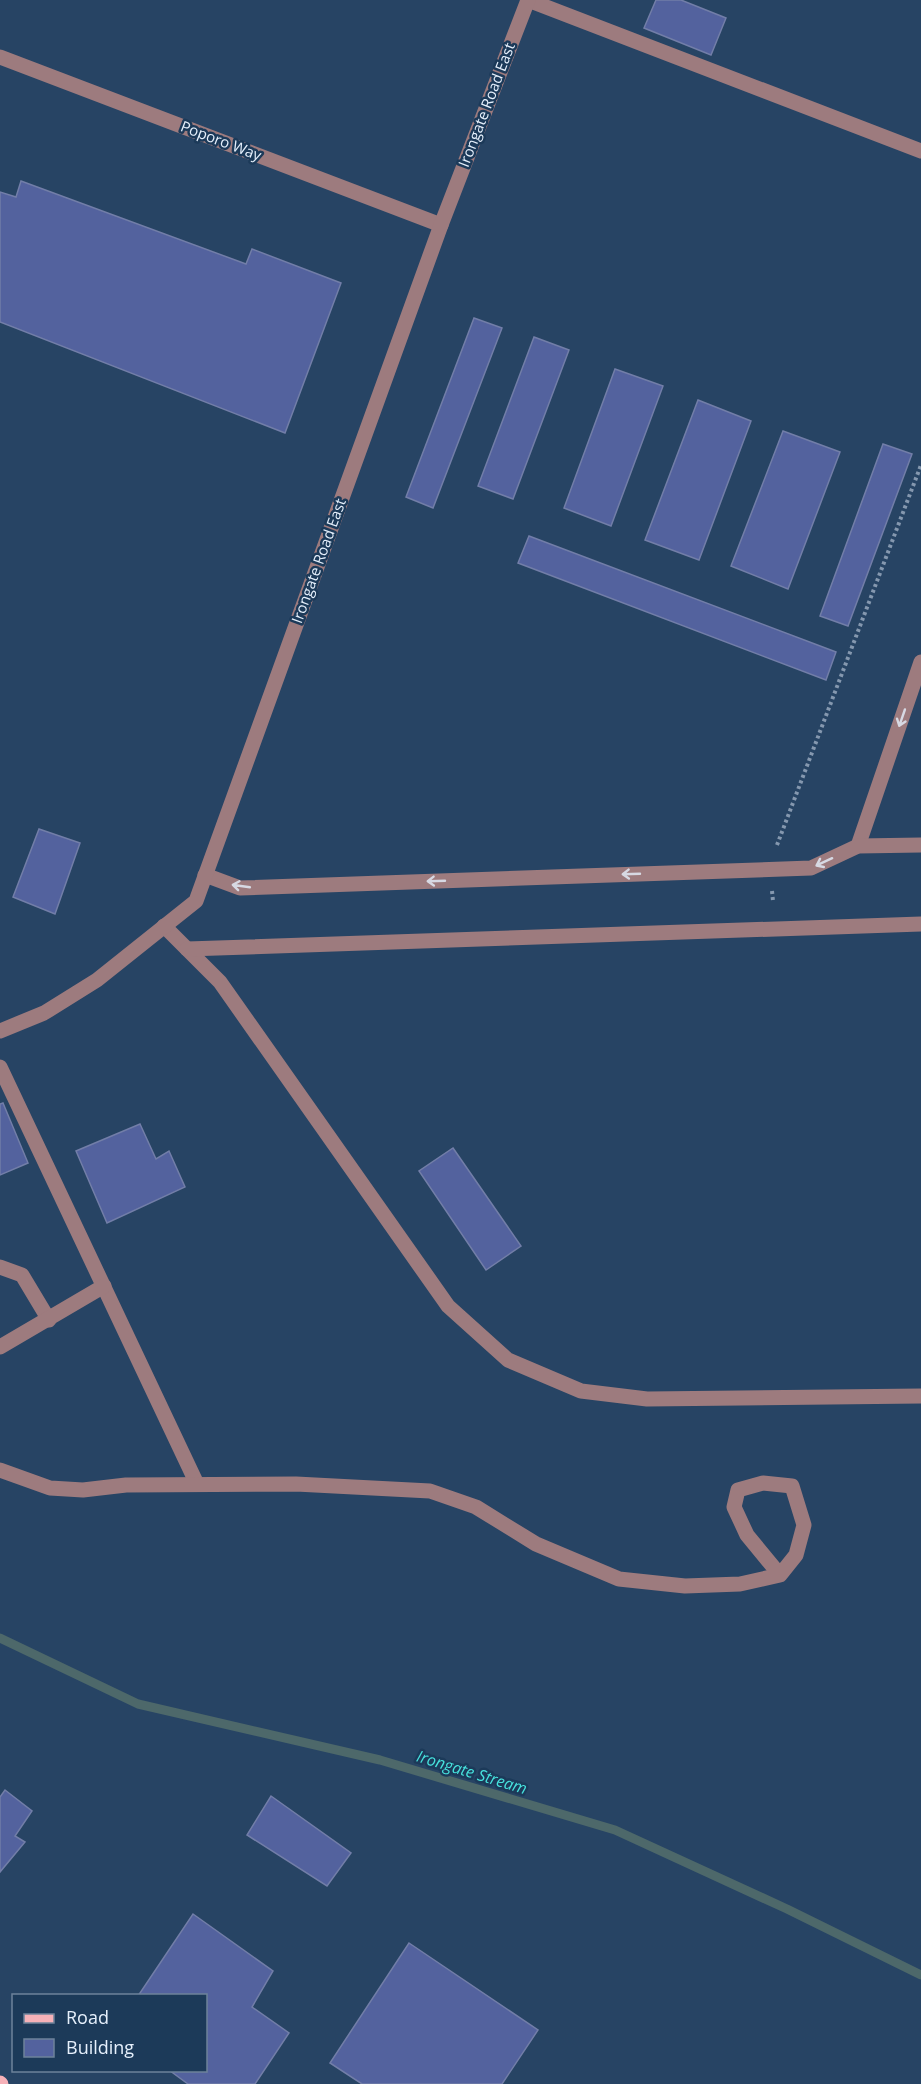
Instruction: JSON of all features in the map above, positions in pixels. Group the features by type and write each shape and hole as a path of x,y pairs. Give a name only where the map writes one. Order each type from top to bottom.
{"street":[{"path":"528,0 921,152"},
{"name":"Irongate Road East","path":"0,1031 44,1013 97,980 196,901 441,225 528,0"},
{"name":"Poporo Way","path":"0,57 441,225"},
{"path":"858,846 921,662"},
{"path":"205,875 240,888 811,868 858,846 921,845"},
{"path":"187,949 921,924"},
{"path":"164,926 220,982 448,1306 508,1360 580,1392 647,1399 921,1396"},
{"path":"0,1067 197,1484"},
{"path":"0,1267 22,1275 49,1320"},
{"path":"0,1347 104,1286"},
{"path":"0,1470 50,1488 83,1490 126,1485 296,1484 430,1491 476,1507 536,1545 619,1579 685,1586 740,1584 780,1575 796,1555 804,1525 792,1486 764,1483 738,1490 734,1507 747,1535 780,1575"}],"path":[{"path":"773,901 771,860 921,465"}],"building":[{"path":"656,0 681,0 726,18 711,55 644,28"},
{"path":"21,181 246,264 252,249 341,283 285,433 0,322 0,192 16,197"},
{"path":"474,318 502,328 433,508 406,497"},
{"path":"534,337 569,350 513,499 478,486"},
{"path":"615,369 663,386 611,526 564,508"},
{"path":"698,400 751,421 699,560 645,540"},
{"path":"783,431 840,452 788,589 731,566"},
{"path":"883,444 912,454 848,626 820,616"},
{"path":"529,536 836,652 826,680 518,563"},
{"path":"39,829 80,843 55,914 13,897"},
{"path":"3,1103 28,1163 0,1175 0,1104"},
{"path":"140,1124 156,1159 169,1151 185,1187 107,1223 76,1151"},
{"path":"453,1148 521,1246 486,1270 419,1171"},
{"path":"5,1790 32,1811 15,1836 25,1842 0,1872 0,1797"},
{"path":"271,1796 351,1853 327,1886 247,1835"},
{"path":"193,1914 273,1971 252,2007 289,2033 255,2084 188,2084 172,2072 207,2072 207,1994 139,1994"},
{"path":"409,1943 538,2030 502,2084 362,2084 330,2063"}],"waterway":[{"name":"Irongate Stream","path":"0,1638 138,1704 380,1760 615,1830 787,1909 921,1975"}]}
